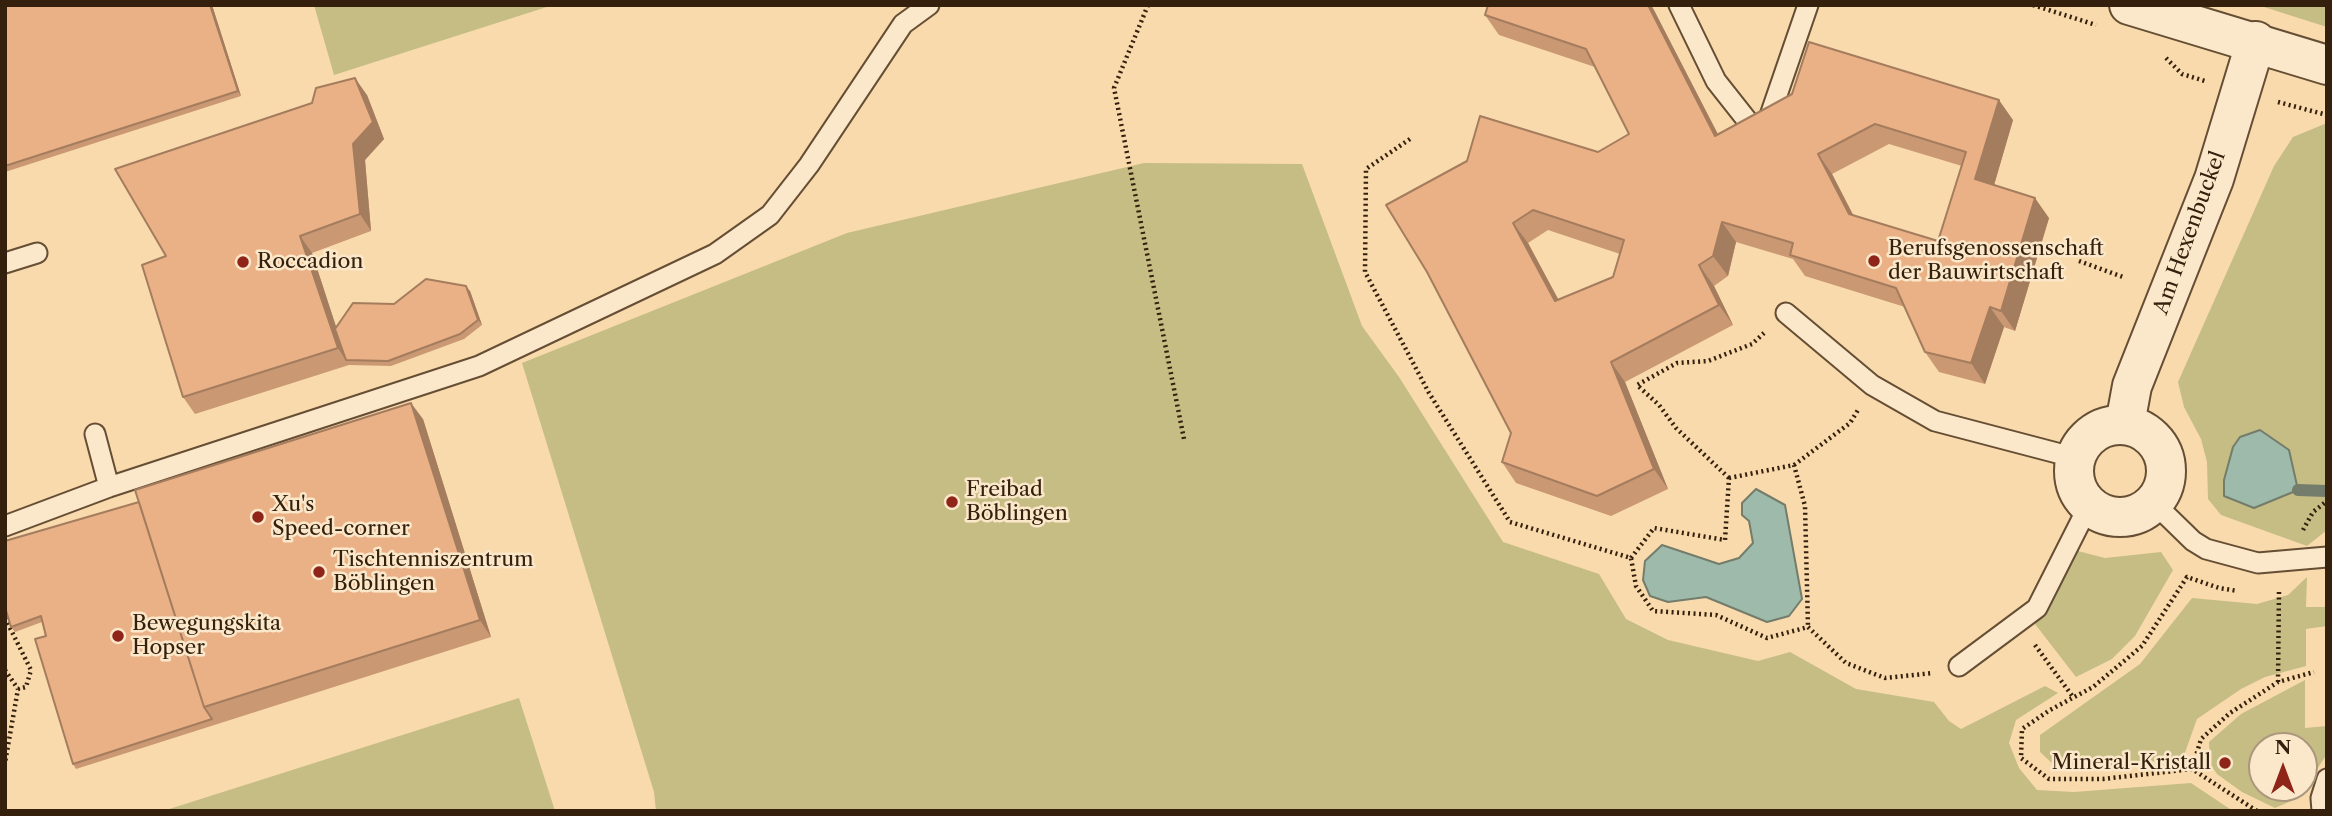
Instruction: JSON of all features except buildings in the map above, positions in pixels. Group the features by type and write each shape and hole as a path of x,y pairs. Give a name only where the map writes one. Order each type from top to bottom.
{"street":[{"path":"2129,5 2256,41 2327,65"},
{"name":"Am Hexenbuckel","path":"2125,424 2132,386 2214,179 2256,41"},
{"path":"2125,424 2145,432 2159,446 2166,464 2164,487 2154,503 2142,512 2123,517 2104,514 2089,505 2074,478 2076,458 2083,444 2095,432 2125,424"}],"lane":[{"path":"5,526 109,487 479,366 715,254 770,215 809,165 903,24 929,5"},
{"path":"1679,5 1716,81 1761,139 1808,5"},
{"path":"5,263 37,253"},
{"path":"1786,313 1872,385 1935,421 2076,458"},
{"path":"95,434 109,487"},
{"path":"2154,503 2193,541 2206,549 2258,563 2327,557"},
{"path":"1959,666 2037,608 2089,505"},
{"path":"2322,811 2321,798 2327,779"}],"path":[{"path":"1149,5 1114,88 1184,439"},
{"path":"2311,112 2327,114"},
{"path":"1410,139 1366,169 1365,272 1399,340 1510,522 1631,558"},
{"path":"2079,261 2123,277"},
{"path":"1729,478 1676,428 1659,405 1637,385 1677,363 1709,361 1752,344 1786,313"},
{"path":"1729,478 1794,465 1850,423"},
{"path":"1794,465 1805,506 1808,627 1846,663 1885,678 1955,670 1959,666"},
{"path":"1729,478 1725,540 1654,528 1631,558 1636,586 1653,611 1716,615 1767,638 1808,627"},
{"path":"2313,512 2327,501"},
{"path":"2249,592 2219,588 2186,578 2142,646 2093,687 2022,729 2021,758 2049,779 2103,779 2192,769 2257,811"},
{"path":"2269,588 2279,586 2278,682"},
{"path":"5,618 31,670 26,687 19,689"},
{"path":"2018,622 2073,698"},
{"path":"5,670 19,689 5,763"},
{"path":"2192,769 2201,739 2230,713 2278,682 2314,672"}],"shaded area":[{"path":"314,5 553,5 334,75"},
{"path":"2259,5 2327,5 2327,27 2267,8"},
{"path":"2327,123 2327,530 2307,546 2221,515 2208,499 2207,462 2201,439 2184,407 2178,382 2274,166 2293,137"},
{"name":"Freibad Böblingen","path":"1144,163 1302,164 1362,326 1399,377 1503,542 1599,574 1626,619 1668,640 1758,661 1790,652 1856,689 1934,702 1949,721 1961,729 2045,686 2058,693 2016,720 2009,743 2019,768 2037,790 2074,792 2191,783 2233,811 656,811 654,792 522,363 847,233"},
{"path":"2260,430 2289,450 2298,490 2254,508 2224,496 2224,480 2233,447 2240,437"},
{"path":"1756,489 1785,505 1802,599 1789,616 1767,622 1706,597 1668,602 1650,596 1643,580 1645,561 1662,545 1719,564 1739,558 1753,543 1749,521 1742,515 1742,503"},
{"path":"2074,550 2105,558 2161,552 2173,570 2135,636 2112,659 2076,677 2035,624 2062,583"},
{"path":"2307,577 2306,607 2327,607 2327,626 2306,629 2306,666 2265,677 2241,689 2197,719 2183,758 2093,768 2054,765 2040,752 2040,735 2140,664 2192,598 2257,604 2288,595"},
{"path":"2305,680 2305,728 2327,726 2327,754 2318,768 2318,732 2248,732 2248,795 2217,774 2210,764 2209,742 2241,714"},
{"path":"519,698 555,811 163,811"},
{"path":"2263,802 2289,802 2275,808"}],"waterway":[{"path":"2298,490 2327,491"}],"place":[{"name":"Berufsgenossenschaft der Bauwirtschaft","path":"1874,261"},
{"name":"Roccadion","path":"243,262"},
{"name":"Freibad Böblingen","path":"952,502"},
{"name":"Xu's Speed-corner","path":"258,517"},
{"name":"Tischtenniszentrum Böblingen","path":"319,572"},
{"name":"Bewegungskita Hopser","path":"118,636"},
{"name":"Mineral-Kristall","path":"2225,763"}]}
